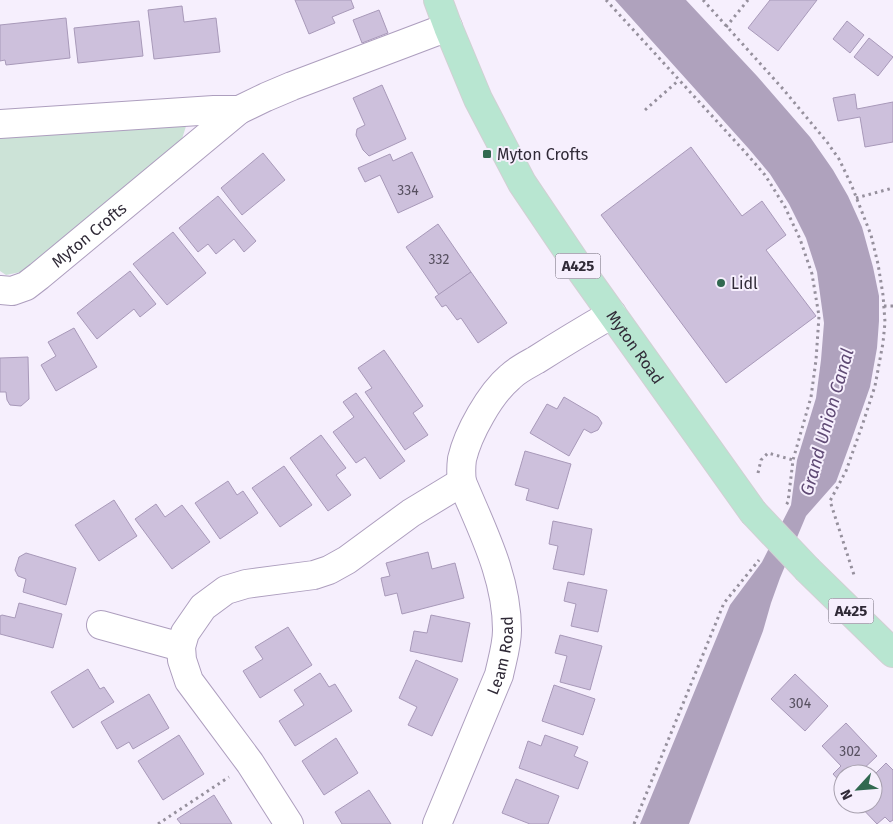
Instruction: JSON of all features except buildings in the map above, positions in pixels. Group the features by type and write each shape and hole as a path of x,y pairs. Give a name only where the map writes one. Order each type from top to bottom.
{"main road":[{"name":"Myton Road","path":"438,0 478,99 522,183 582,272 753,512 808,570 893,653"}],"street":[{"name":"Myton Crofts","path":"0,290 12,291 26,286 239,110 292,86 448,27"},
{"name":"Myton Crofts","path":"0,124 239,110"},
{"name":"Leam Road","path":"437,824 499,675 507,631 502,581 462,482 463,457 470,435 491,397 510,376 612,314"},
{"path":"288,824 250,763 189,681 182,660 181,647 185,633 203,607 226,590 246,584 314,575 330,570 411,513 462,482"},
{"path":"101,624 181,647"}],"path":[{"path":"606,0 765,175 785,208 800,239 812,274 819,316 811,397 793,460 788,502 784,509"},
{"path":"703,0 783,89 827,142 839,159 851,184 871,235 884,306 883,343 875,386 846,471 830,500 854,575 860,581"},
{"path":"726,27 748,0"},
{"path":"645,110 679,80"},
{"path":"856,198 893,188"},
{"path":"884,306 893,306"},
{"path":"760,481 758,473 761,460 768,453 793,460"},
{"path":"634,824 724,603 759,560"},
{"path":"158,824 250,763"}],"green space":[{"path":"187,123 182,139 26,271 6,275 0,271 0,133"}],"water":[{"name":"Grand Union Canal","path":"615,0 686,0 757,76 810,137 848,196 862,227 879,296 877,348 870,387 850,444 836,482 806,516 780,578 763,631 689,824 640,824 730,605 762,562 791,505 797,460 816,398 824,323 817,272 806,238 789,204 770,174"}],"place":[{"name":"Myton Crofts","path":"487,154"},
{"name":"Lidl","path":"721,283"}]}
